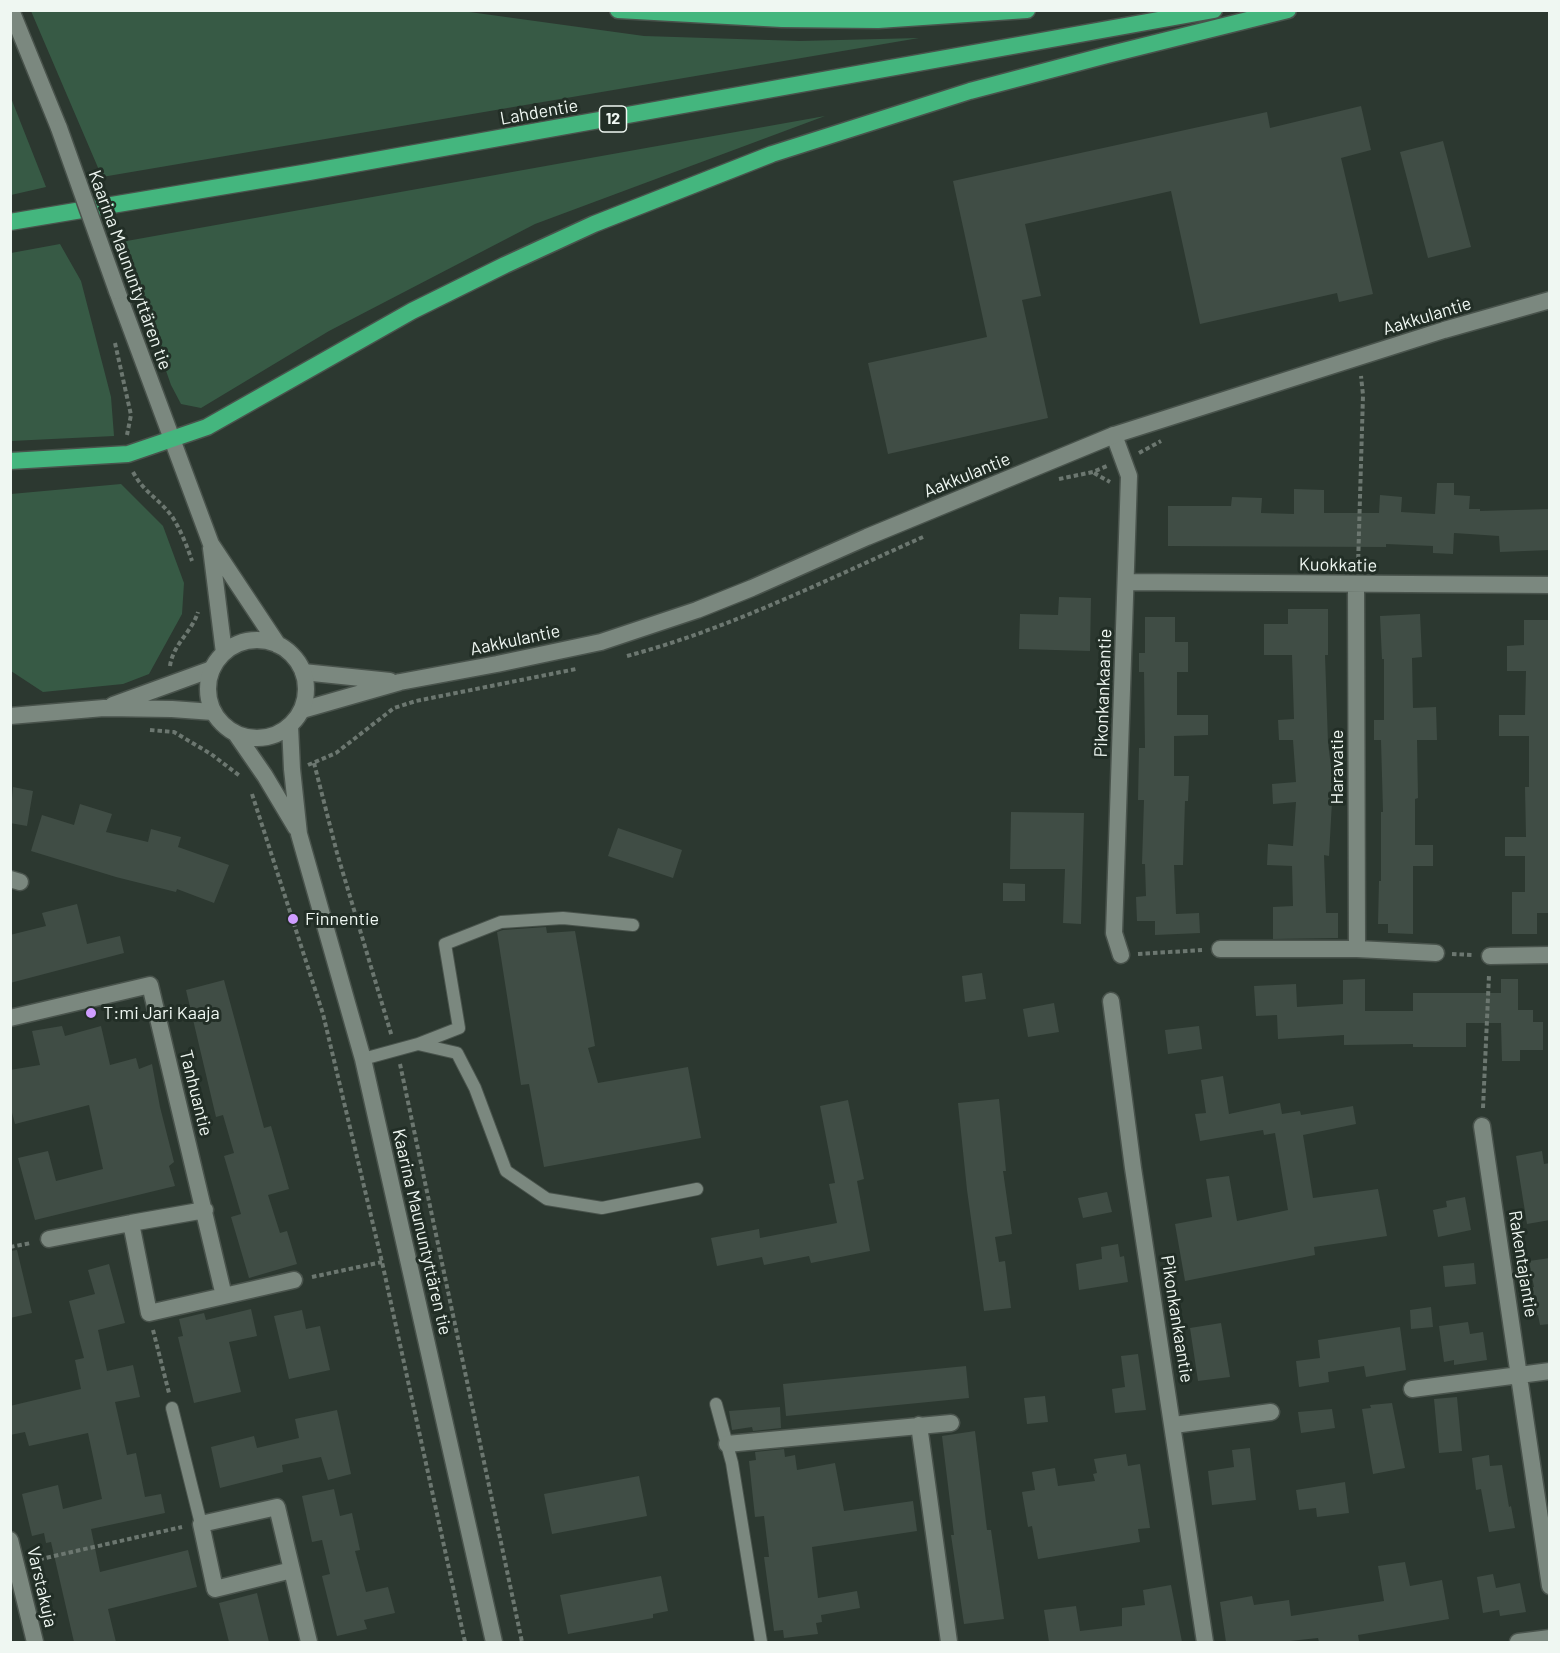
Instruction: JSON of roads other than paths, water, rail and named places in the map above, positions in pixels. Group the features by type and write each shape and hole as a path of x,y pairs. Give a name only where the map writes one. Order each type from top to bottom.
{"highway":[{"path":"618,10 782,19 878,20 1027,10"},
{"name":"Lahdentie","path":"10,222 332,168 1214,10"},
{"path":"10,461 128,454 207,427 412,311 594,224 699,182 847,129 970,92 1107,55 1288,10"}],"street":[{"name":"Kaarina Maununtyttären tie","path":"11,10 59,129 210,544 224,653"},
{"name":"Aakkulantie","path":"302,710 400,682 601,642 697,610 752,588 878,532 1114,435 1444,330 1550,300"},
{"name":"Pikonkankaantie","path":"1114,435 1129,476 1114,933 1121,955"},
{"name":"Kaarina Maununtyttären tie","path":"210,544 278,645"},
{"name":"Kuokkatie","path":"1127,582 1550,585"},
{"name":"Haravatie","path":"1356,585 1358,949"},
{"path":"249,641 264,641 278,645 293,656 303,672 306,685 302,710 290,726 278,734 264,738 250,738 236,734 223,725 213,712 208,698 208,683 212,669 224,653 236,645 249,641"},
{"path":"104,708 212,669"},
{"name":"Aakkulantie","path":"303,672 400,682"},
{"path":"10,716 104,708 213,712"},
{"name":"Kaarina Maununtyttären tie","path":"290,726 291,769 299,834 363,1059 494,1642"},
{"name":"Kaarina Maununtyttären tie","path":"236,734 265,776 299,834"},
{"path":"1220,949 1358,949 1436,953"},
{"path":"1490,956 1550,955"},
{"name":"Tanhuantie","path":"10,1018 150,985 224,1296"},
{"name":"Pikonkankaantie","path":"1111,1001 1133,1168 1174,1425 1205,1642"},
{"name":"Rakentajantie","path":"1482,1126 1550,1586"},
{"path":"49,1239 205,1210"},
{"path":"131,1223 149,1313 294,1281"},
{"path":"1412,1389 1550,1371"},
{"path":"1174,1425 1270,1412"},
{"path":"727,1444 951,1423"},
{"path":"919,1425 949,1642"},
{"path":"292,1570 215,1589 201,1524 277,1507 292,1570 309,1642"},
{"name":"Varstakuja","path":"10,1540 35,1642"},
{"path":"1518,1642 1550,1638"}],"lane":[{"path":"363,1059 418,1044 459,1028 445,944 501,922 563,918 633,925"},
{"path":"418,1044 457,1053 475,1088 506,1171 547,1199 602,1208 697,1190"},
{"path":"716,1404 732,1463 761,1642"},
{"path":"172,1408 201,1524"}],"place":[{"name":"Finnentie","path":"293,919"},
{"name":"T:mi Jari Kaaja","path":"91,1013"}]}
